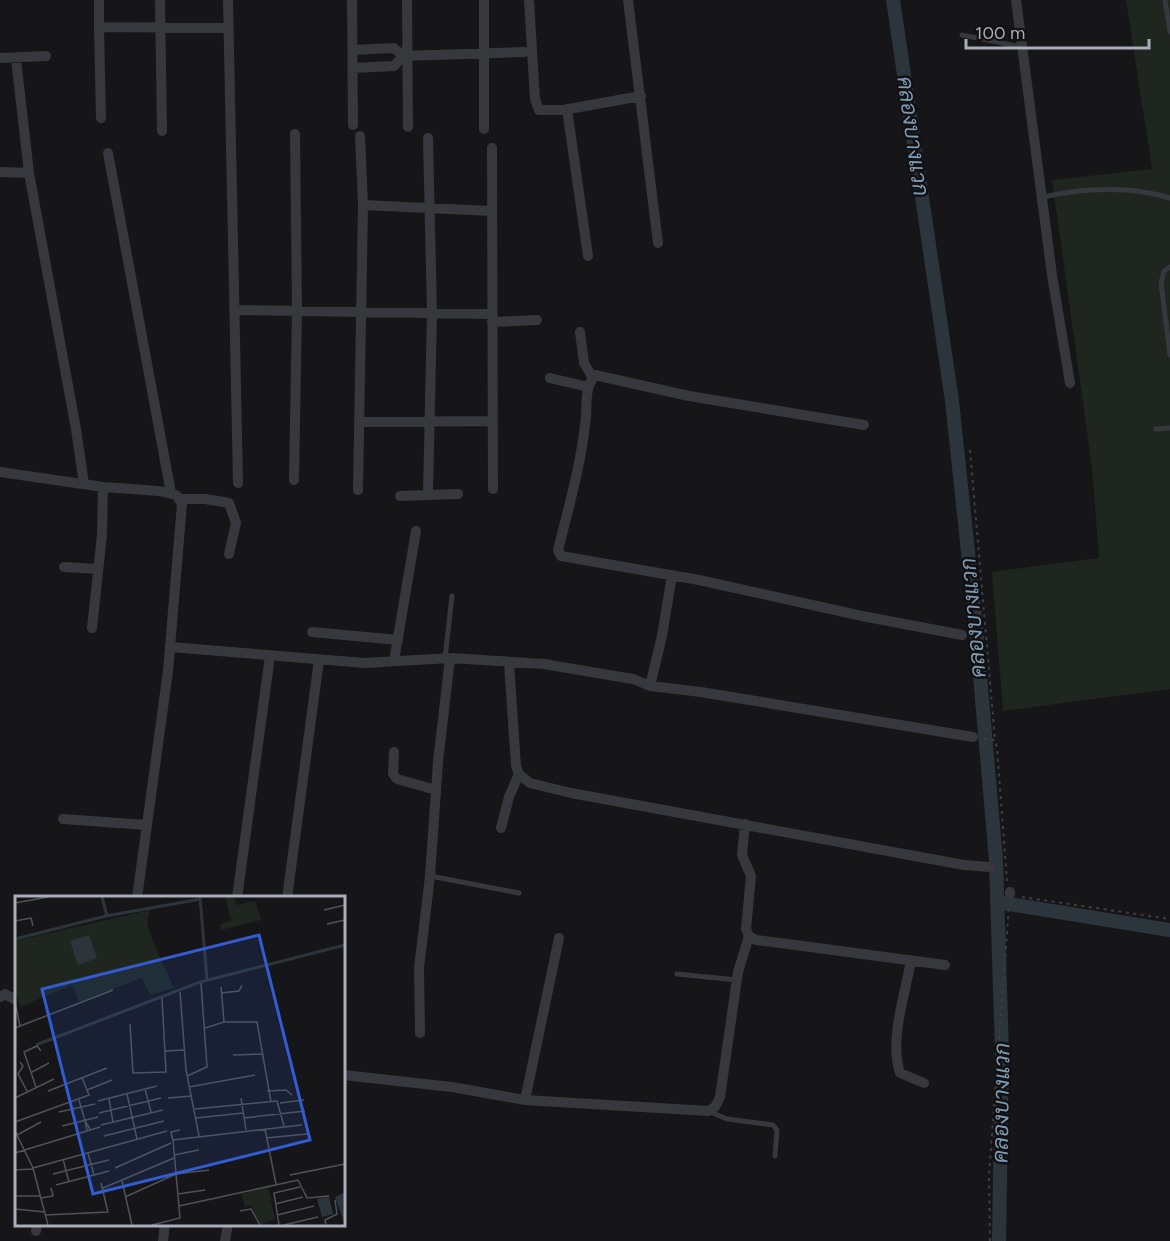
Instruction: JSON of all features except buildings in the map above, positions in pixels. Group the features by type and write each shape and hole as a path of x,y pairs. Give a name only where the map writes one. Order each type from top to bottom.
{"street":[{"path":"99,0 101,118"},
{"path":"160,0 162,131"},
{"path":"228,0 238,483"},
{"path":"352,0 353,125"},
{"path":"407,0 405,56 408,128"},
{"path":"484,0 484,129"},
{"path":"529,0 537,107 545,111 567,109 640,96"},
{"path":"628,0 658,243"},
{"path":"1016,0 1052,275 1070,383"},
{"path":"99,27 228,28"},
{"path":"352,50 394,48 405,56 524,52"},
{"path":"0,58 46,56"},
{"path":"353,68 394,66 405,56"},
{"path":"16,59 29,173 84,484"},
{"path":"567,109 588,256"},
{"path":"294,480 297,310 295,134"},
{"path":"358,490 361,422 363,205 360,136"},
{"path":"428,138 432,313 428,494"},
{"path":"492,148 493,489"},
{"path":"108,153 175,496 182,504 170,647 137,896"},
{"path":"0,172 29,173"},
{"path":"363,205 492,211"},
{"path":"234,310 432,313 537,320"},
{"path":"580,332 584,363 590,383 583,446 558,550 561,556 672,575 962,635"},
{"path":"550,378 590,383 605,376 689,396 864,425"},
{"path":"361,422 492,421"},
{"path":"0,472 229,504 236,523 230,554"},
{"path":"92,628 103,487"},
{"path":"400,496 458,494"},
{"path":"394,661 416,531"},
{"path":"64,567 98,569"},
{"path":"650,686 662,636 672,575"},
{"path":"312,632 398,640"},
{"path":"170,647 365,663 447,658 544,664 633,679 650,686 701,692 973,738"},
{"path":"237,896 270,656"},
{"path":"420,1033 419,968 430,876 447,658"},
{"path":"287,896 319,660"},
{"path":"509,663 516,766 519,774 530,783 571,793 964,865 990,867"},
{"path":"394,752 393,774 397,779 436,790"},
{"path":"501,828 509,797 519,774"},
{"path":"63,819 146,825"},
{"path":"345,1075 452,1087 525,1100 708,1112 715,1107 720,1097 737,980 749,936 746,929 751,876 742,855 745,824"},
{"path":"749,936 776,943 945,964"},
{"path":"525,1100 559,938"},
{"path":"912,960 895,1045 896,1061 900,1074 924,1083"},
{"path":"0,996 5,994 15,999"},
{"path":"163,1241 165,1226"},
{"path":"225,1241 228,1226"}],"lane":[{"path":"1165,0 1170,32"},
{"path":"962,35 1022,47"},
{"path":"1043,197 1120,189 1170,198"},
{"path":"1170,267 1164,272 1161,283 1170,355"},
{"path":"1156,429 1170,428"},
{"path":"447,658 452,596"},
{"path":"430,876 519,892"},
{"path":"677,974 737,980"},
{"path":"708,1112 727,1119 773,1125 777,1130 775,1156"}],"path":[{"path":"970,450 1008,869 1007,883 1010,893 989,1175 990,1241"},
{"path":"990,740 995,740"},
{"path":"1002,868 1008,869"},
{"path":"1010,893 1025,898 1170,919"}],"shaded area":[{"path":"1126,0 1170,0 1170,689 1003,711 992,572 1099,558 1092,467 1052,180 1152,169"}],"waterway":[{"name":"คลองบางแวก","path":"893,0 952,401 975,618 996,860 1002,1053 999,1241"},
{"path":"997,902 1170,930"}]}
